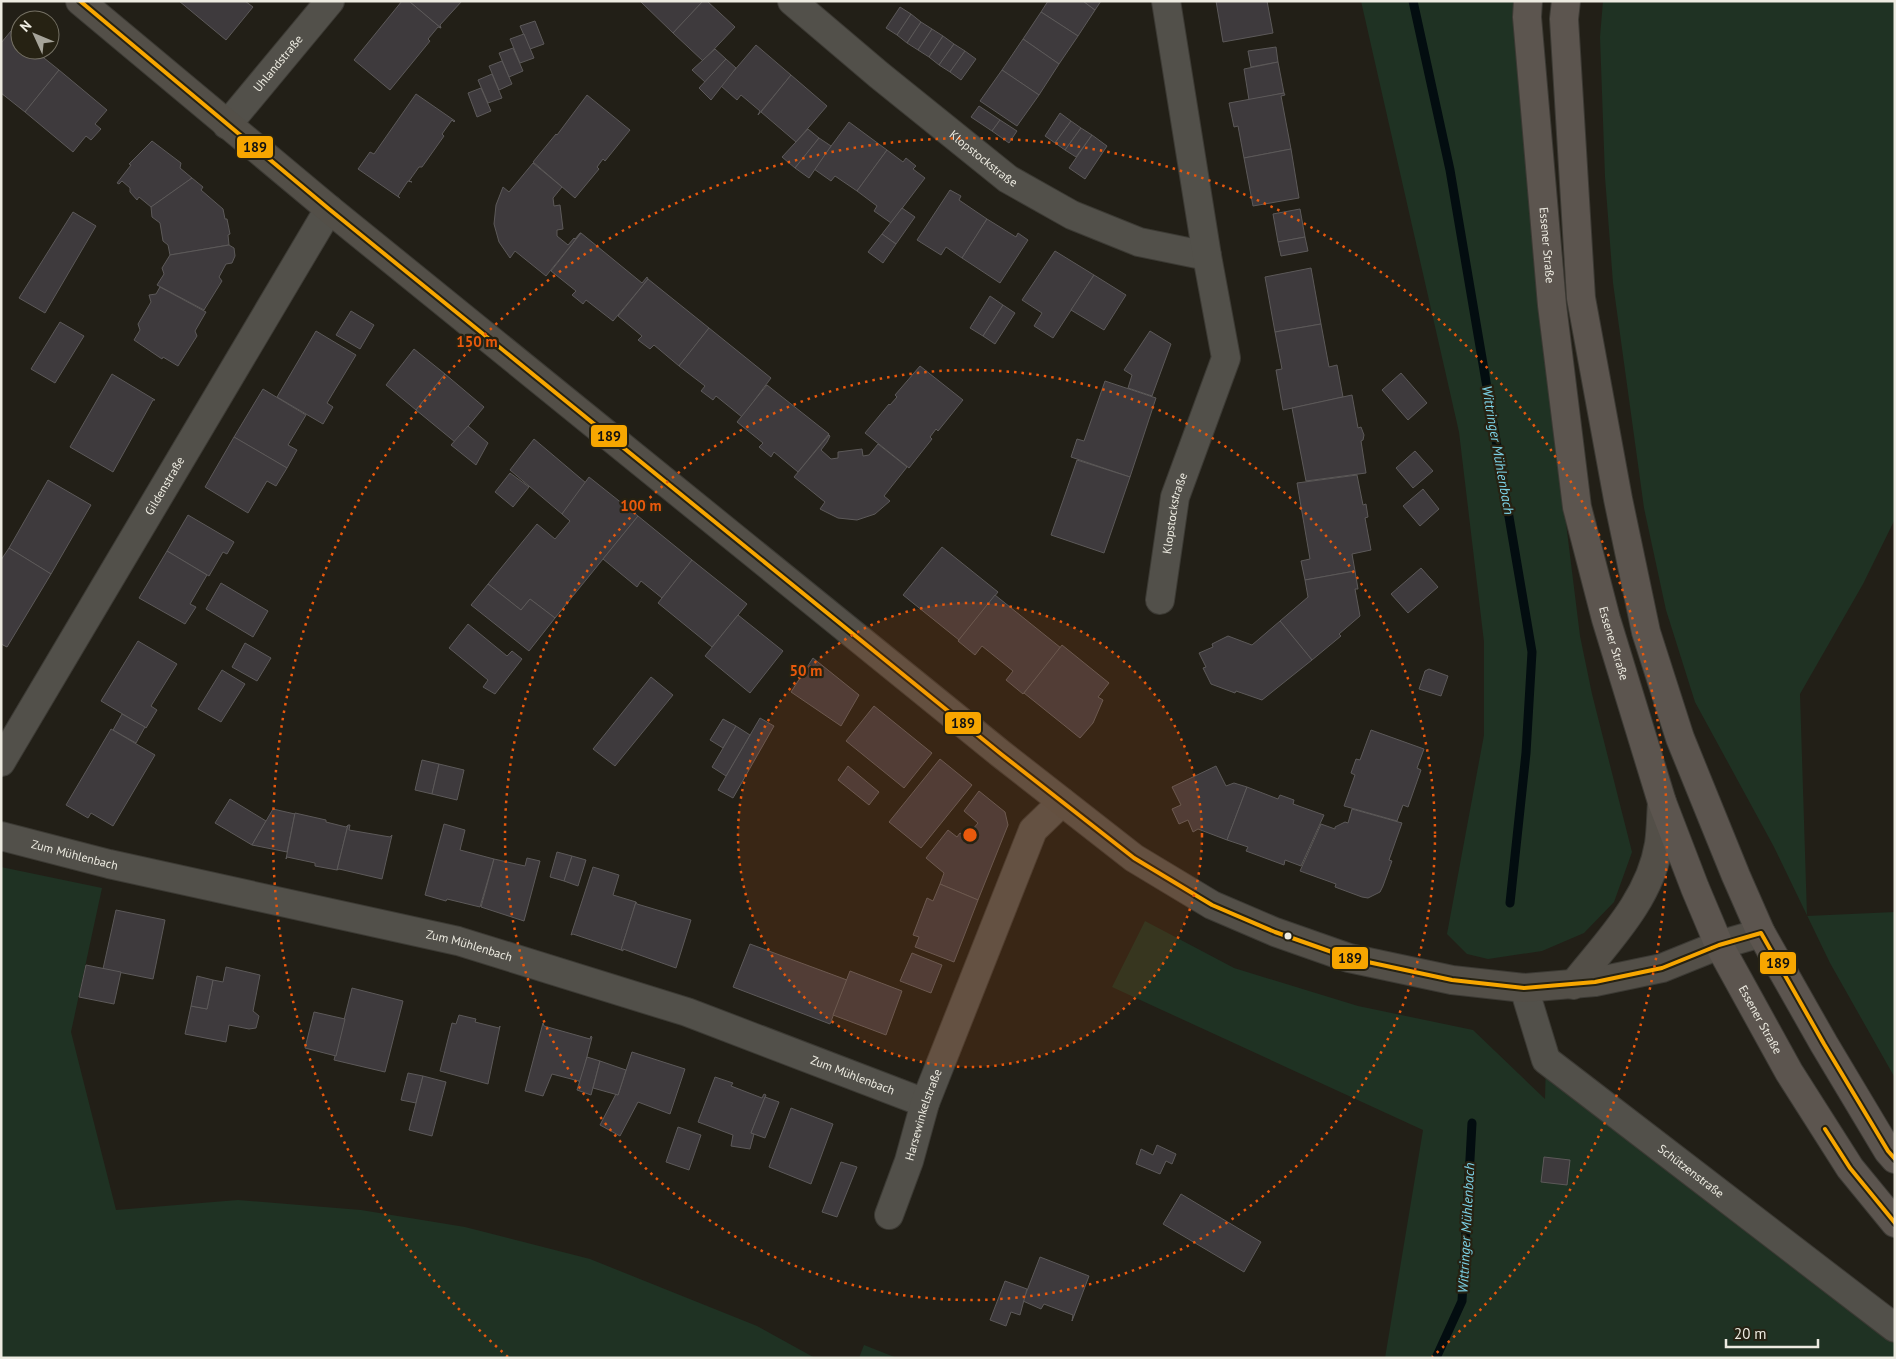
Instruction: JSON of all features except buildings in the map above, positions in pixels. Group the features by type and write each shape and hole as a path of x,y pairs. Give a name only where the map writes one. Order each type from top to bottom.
{"main road":[{"path":"80,1 329,210 883,660 1134,858 1212,905 1275,932 1349,958 1452,980 1524,988 1595,982 1662,968 1718,945 1761,933"},
{"name":"Essener Straße","path":"1528,1 1527,17 1552,304 1577,507 1606,619 1662,802 1718,945 1794,1080 1850,1168 1895,1222"},
{"path":"1566,1 1564,19 1581,298 1618,499 1646,632 1680,738 1761,933 1824,1044 1895,1159"},
{"path":"1573,985 1634,908 1646,886 1659,845 1662,802"}],"street":[{"name":"Uhlandstraße","path":"227,125 330,1"},
{"name":"Klopstockstraße","path":"792,1 879,75 1008,179 1072,215 1139,242 1207,256"},
{"name":"Klopstockstraße","path":"1160,600 1175,497 1226,358 1207,256 1166,1"},
{"name":"Gildenstraße","path":"1,762 329,210"},
{"name":"Harsewinkelstraße","path":"889,1215 909,1161 925,1103 1034,830 1062,802"},
{"name":"Zum Mühlenbach","path":"1,836 110,864 458,940 687,1012 925,1103"},
{"name":"Schützenstraße","path":"1524,988 1546,1060 1895,1328"}],"green space":[{"path":"1361,1 1522,1 1565,515 1580,636 1592,694 1632,852 1614,902 1584,933 1542,951 1488,959 1467,954 1447,934 1484,735 1484,642 1459,432"},
{"path":"1603,1 1895,1 1895,519 1863,584 1800,694 1807,915 1774,847 1695,702 1666,610 1644,508 1613,283 1605,177 1600,37"},
{"path":"1,867 102,888 71,1032 116,1210 238,1200 361,1210 465,1227 590,1259 757,1326 815,1358 1,1358"},
{"path":"1895,912 1895,1078 1830,963 1807,916"},
{"path":"1145,921 1234,968 1358,1006 1473,1030 1545,1099 1546,1060 1895,1328 1895,1358 1385,1358 1423,1130 1112,987"},
{"path":"864,1345 897,1358 859,1358"}],"waterway":[{"name":"Wittringer Mühlenbach","path":"1413,1 1450,170 1532,652 1526,753 1510,903"},
{"name":"Wittringer Mühlenbach","path":"1436,1358 1462,1301 1472,1123"}],"transit line":[{"name":"189","path":"80,1 329,209 1001,754 1134,858 1212,905 1275,932 1349,958 1452,980 1524,988 1595,982 1662,968 1719,945 1761,933 1824,1044 1888,1151 1895,1159"},
{"name":"189","path":"1825,1129 1850,1168 1895,1223"}]}
